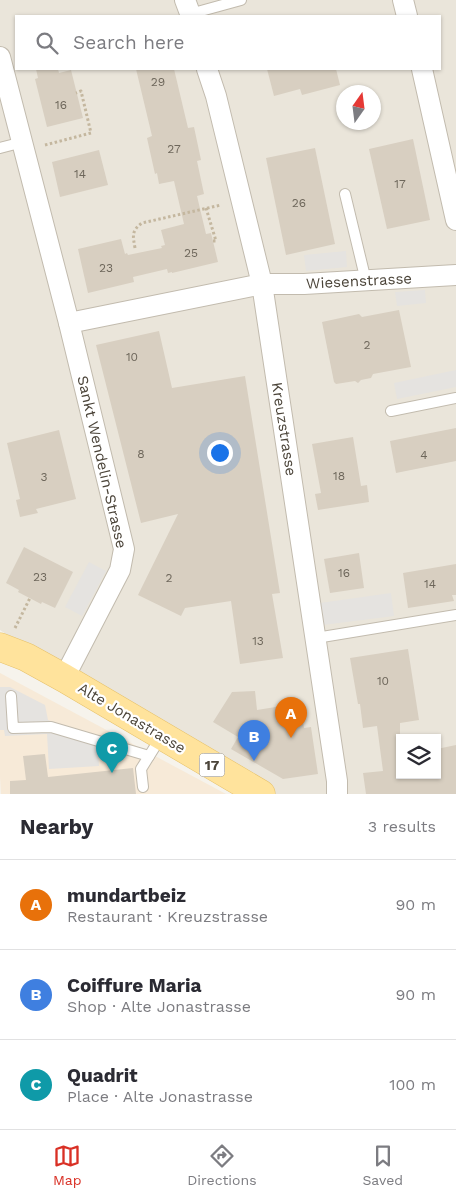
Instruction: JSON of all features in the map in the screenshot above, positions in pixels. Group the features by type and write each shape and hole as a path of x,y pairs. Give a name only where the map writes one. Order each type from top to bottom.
{"main road":[{"name":"Alte Jonastrasse","path":"6,641 26,657 64,678 156,746 261,794"}],"street":[{"path":"403,0 407,15"},
{"name":"Sankt Wendelin-Strasse","path":"0,56 69,323 124,549 120,570 64,678"},
{"name":"Kreuzstrasse","path":"207,70 216,96 262,284 316,638 337,781 337,794"},
{"path":"422,70 456,220"},
{"name":"Wiesenstrasse","path":"262,284 304,284 456,275"},
{"path":"69,323 262,284"}],"lane":[{"path":"189,10 241,0"},
{"path":"0,148 24,146"},
{"path":"345,194 366,280"},
{"path":"391,411 456,398"},
{"path":"316,638 456,615"},
{"path":"11,696 14,728 51,727 156,746 141,769 142,787"}],"path":[{"path":"24,146 91,133 81,91 76,92"},
{"path":"135,248 133,235 137,227 142,223 226,204"},
{"path":"206,208 216,241 213,242"},
{"path":"6,641 30,598"}],"shaded area":[{"path":"0,0 456,0 456,794 239,794 0,630"},
{"path":"346,251 347,267 306,271 304,255"},
{"path":"425,290 426,303 397,306 395,292"},
{"path":"456,370 456,387 397,399 394,383"},
{"path":"89,562 106,571 82,616 65,607"},
{"path":"391,593 394,616 323,625 320,603"},
{"path":"0,673 226,794 1,794"},
{"path":"0,687 10,687 45,705 48,720 97,737 99,766 49,769 47,734 5,736 4,730 0,730"}],"building":[{"path":"36,70 58,70 59,73 71,70 83,118 47,127 35,79 38,78"},
{"path":"136,70 174,70 188,128 194,127 201,160 197,161 204,194 197,196 206,234 211,233 218,262 172,273 168,273 167,269 133,277 134,282 88,293 78,249 121,239 125,254 127,253 128,255 162,248 161,246 165,245 161,230 184,224 174,181 159,184 157,173 155,174 147,138 152,136"},
{"path":"267,70 336,70 340,85 302,95 300,89 274,96"},
{"path":"413,139 430,220 387,229 369,149"},
{"path":"315,148 335,244 286,255 266,158"},
{"path":"99,150 108,185 60,197 52,162"},
{"path":"399,310 411,367 373,374 371,378 361,380 358,383 355,381 336,384 334,382 322,322 359,314 362,317"},
{"path":"159,331 172,388 245,376 280,593 272,594 283,658 240,664 231,601 185,608 181,616 138,595 178,514 141,523 96,345"},
{"path":"456,428 456,461 396,473 390,441"},
{"path":"59,430 76,499 36,509 38,513 20,517 16,500 20,499 7,443"},
{"path":"353,437 361,486 367,485 369,502 318,510 315,494 321,493 312,444"},
{"path":"24,547 73,572 55,608 42,602 41,604 18,592 19,590 6,583"},
{"path":"359,553 364,588 330,593 324,559"},
{"path":"456,564 456,595 452,595 454,601 408,608 403,573"},
{"path":"408,649 419,720 400,723 400,734 396,734 396,779 441,779 441,748 456,745 456,794 366,794 363,773 383,771 377,726 363,728 350,658"},
{"path":"255,691 257,710 300,703 304,728 311,727 318,774 283,779 231,749 238,737 213,722 232,692"},
{"path":"45,754 48,777 133,768 136,794 10,794 10,781 26,780 23,756"}],"place":[{"name":"mundartbeiz","path":"291,738"},
{"name":"Coiffure Maria","path":"254,761"},
{"name":"Quadrit","path":"112,773"}]}
